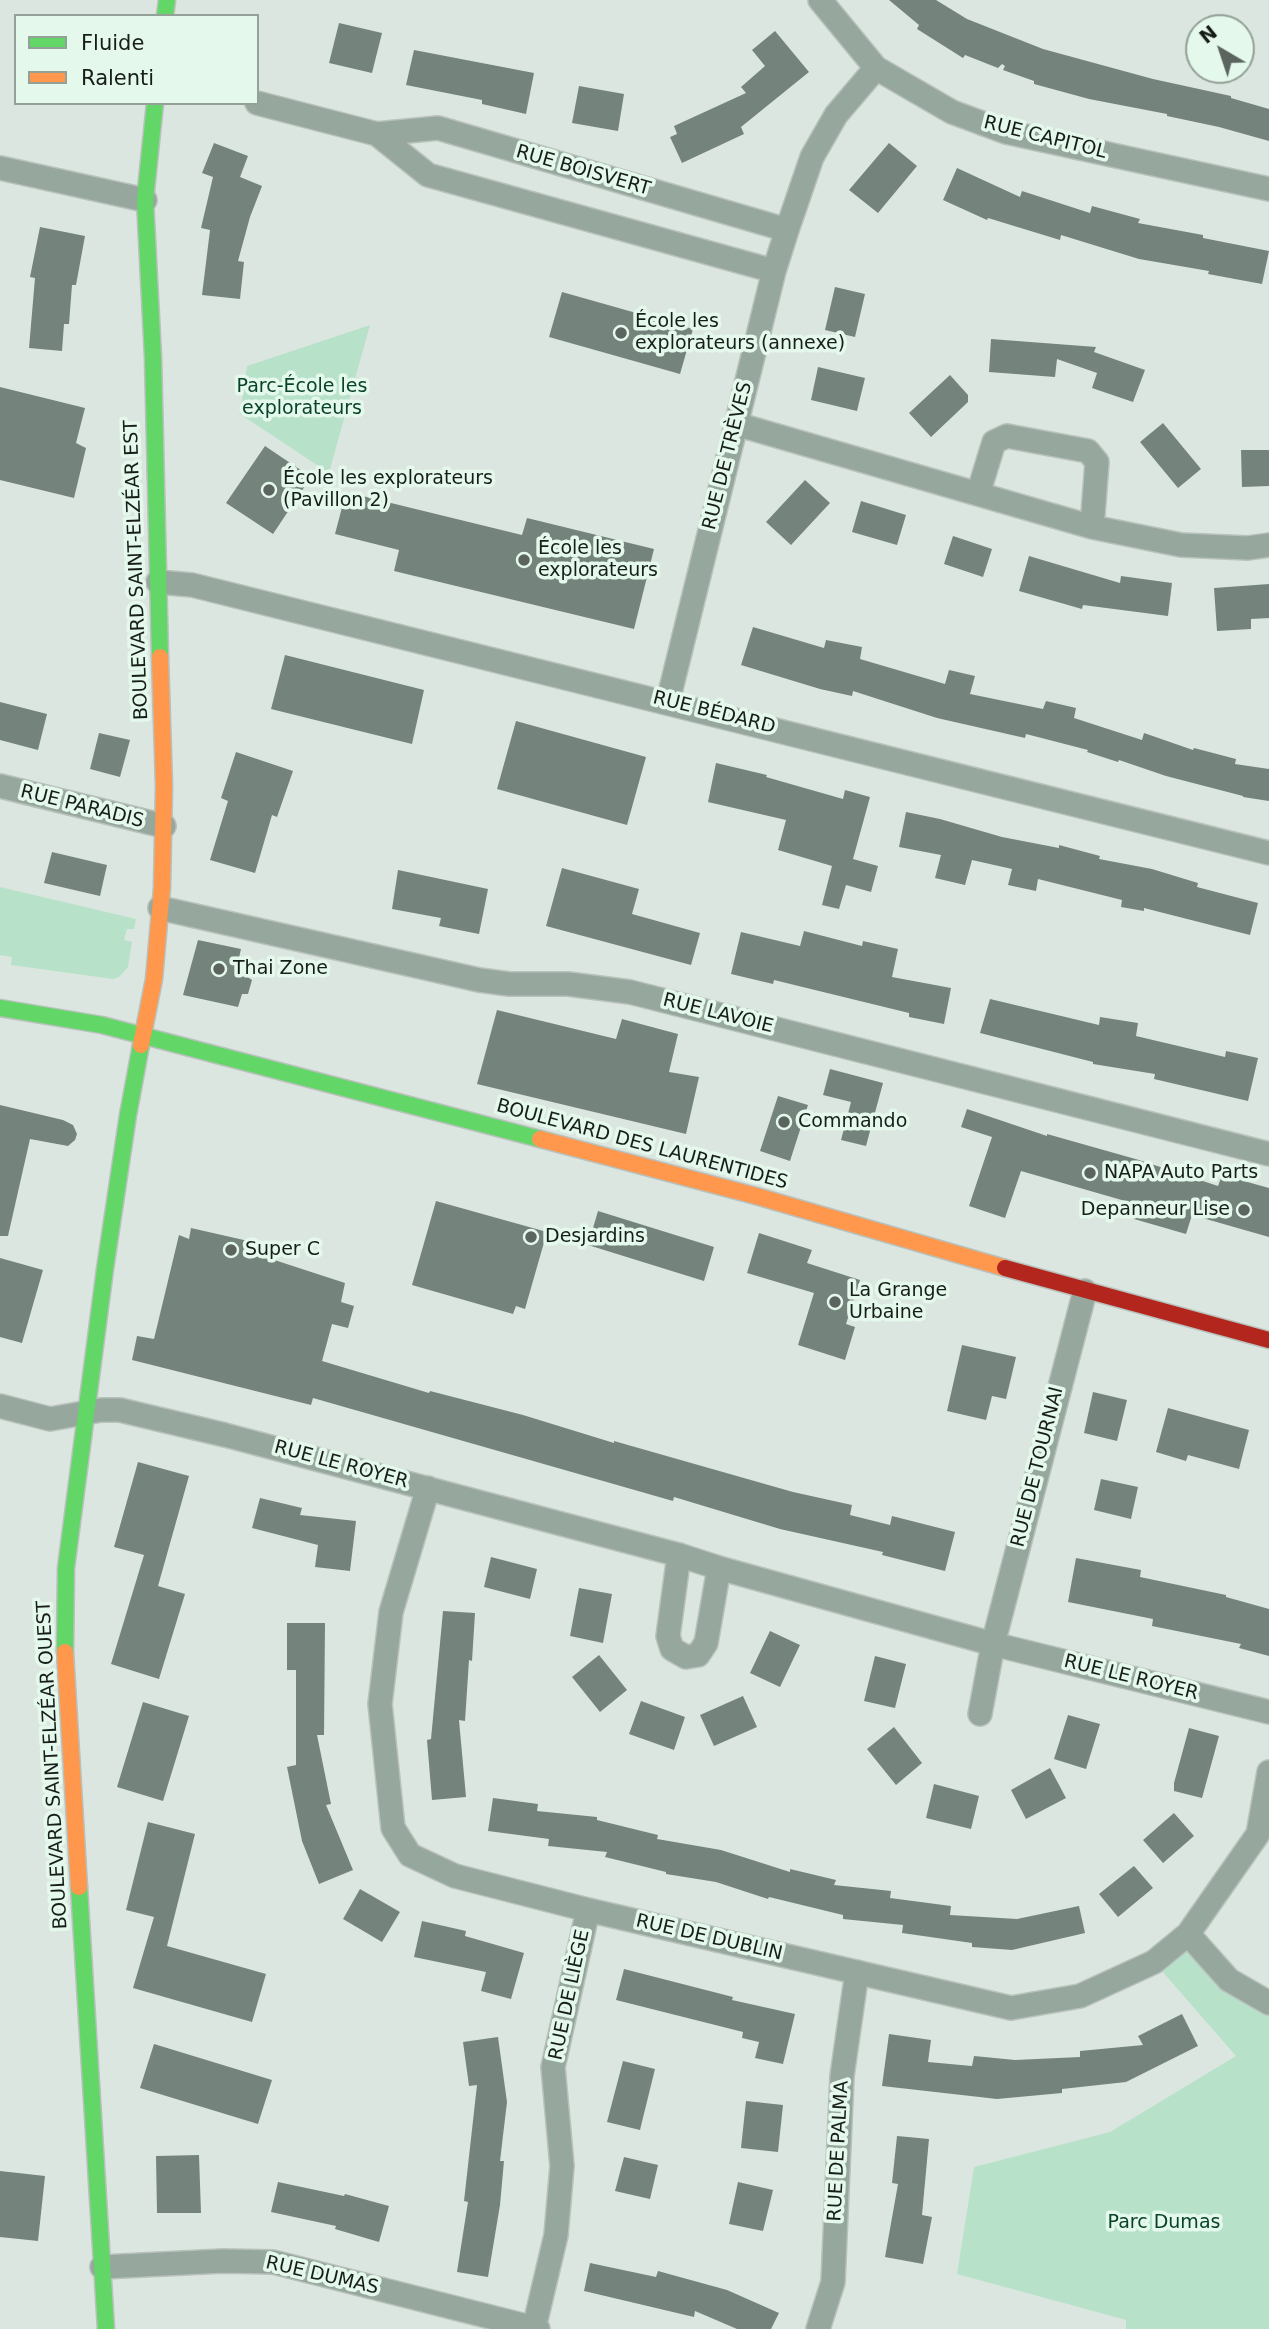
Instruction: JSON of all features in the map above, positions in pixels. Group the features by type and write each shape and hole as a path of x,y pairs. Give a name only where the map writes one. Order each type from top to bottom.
{"street":[{"name":"RUE CAPITOL","path":"820,0 876,68 952,112 1006,132 1269,189"},
{"name":"RUE DE TRÈVES","path":"668,702 774,271 787,230 812,157 836,115 876,68"},
{"name":"RUE BOISVERT","path":"259,104 377,134 438,128 787,230"},
{"name":"BOULEVARD SAINT-ELZÉAR EST","path":"143,1035 156,964 164,826 153,358 145,200 155,105"},
{"name":"RUE BOISVERT","path":"377,134 428,174 774,271"},
{"path":"0,168 145,200"},
{"path":"736,424 1092,527 1181,545 1248,548 1269,545"},
{"path":"978,494 994,442 1007,436 1088,451 1097,462 1092,527"},
{"name":"RUE BÉDARD","path":"158,582 192,585 1269,853"},
{"name":"RUE PARADIS","path":"0,786 164,826"},
{"name":"RUE LAVOIE","path":"160,908 479,980 509,984 586,986 630,992 1269,1154"},
{"name":"BOULEVARD DES LAURENTIDES","path":"0,1008 102,1025 143,1035 768,1200 1085,1291 1269,1340"},
{"name":"BOULEVARD SAINT-ELZÉAR OUEST","path":"106,2329 64,1639 66,1568 112,1220 143,1035"},
{"name":"RUE DE TOURNAI","path":"993,1644 1085,1291"},
{"name":"RUE LE ROYER","path":"0,1406 50,1419 120,1410 306,1455 679,1555 993,1644 1269,1712"},
{"name":"RUE DE DUBLIN","path":"428,1488 391,1612 380,1704 393,1828 411,1855 455,1876 588,1910 1011,2008 1080,1996 1154,1962 1188,1934 1258,1834 1269,1772"},
{"path":"679,1555 668,1636 672,1649 685,1657 698,1655 706,1643 719,1568"},
{"path":"980,1714 993,1644"},
{"name":"RUE DE LIÈGE","path":"536,2328 556,2235 562,2166 554,2067 588,1910"},
{"path":"1188,1934 1229,1980 1269,2003"},
{"name":"RUE DE PALMA","path":"818,2329 833,2282 842,2076 858,1972"},
{"name":"RUE DUMAS","path":"102,2267 223,2261 273,2262 536,2328"}],"green space":[{"name":"Parc-École les explorateurs","path":"370,325 329,473 240,414 247,366"},
{"path":"0,887 136,919 134,929 127,929 124,940 132,942 128,967 119,977 113,979 11,965 12,957 0,955"},
{"name":"Parc Dumas","path":"1188,1934 1269,2003 1269,2329 1126,2329 1126,2320 957,2274 974,2167 1110,2132 1236,2056 1154,1962"}],"building":[{"path":"889,0 936,0 967,19 1043,49 1153,79 1231,96 1269,109 1269,141 1167,114 1089,99 1034,84 1034,81 1003,70 1005,66 1002,64 998,68 965,55 963,58 917,29 919,25"},
{"path":"339,23 382,33 372,73 329,63"},
{"path":"775,31 809,72 741,127 744,134 682,163 670,137 677,134 674,126 746,93 741,87 765,66 752,50"},
{"path":"414,50 534,73 526,114 482,104 482,100 406,85"},
{"path":"579,86 624,94 618,131 572,123"},
{"path":"214,143 248,156 240,177 262,186 238,261 244,262 240,299 202,295 210,230 201,228 213,177 202,173"},
{"path":"889,143 917,166 878,213 849,190"},
{"path":"957,168 1020,197 1022,191 1090,213 1092,206 1140,219 1138,223 1269,251 1262,284 1208,274 1209,271 1139,259 1061,235 1060,240 988,218 987,220 943,200"},
{"path":"40,227 85,236 76,285 72,285 69,324 64,324 62,351 29,348 35,278 30,277"},
{"path":"835,287 865,294 855,337 825,330"},
{"name":"École les explorateurs (annexe)","path":"562,292 693,329 680,374 549,337"},
{"path":"991,339 1096,347 1094,352 1145,370 1133,402 1092,388 1097,373 1057,359 1055,377 989,372"},
{"path":"818,367 865,378 857,411 811,400"},
{"path":"950,375 968,395 968,402 931,437 909,413"},
{"path":"0,387 85,408 76,443 86,448 74,498 0,480"},
{"path":"1163,423 1201,469 1178,488 1140,442"},
{"name":"École les explorateurs (Pavillon 2)","path":"265,446 311,477 273,534 226,503"},
{"path":"1241,450 1269,450 1269,486 1242,487"},
{"path":"805,480 830,503 791,545 766,522"},
{"name":"École les explorateurs","path":"346,492 522,535 527,518 654,549 634,629 394,571 399,550 335,534"},
{"path":"861,501 906,515 897,545 852,532"},
{"path":"953,536 992,549 983,577 944,564"},
{"path":"1029,556 1120,583 1121,576 1172,583 1168,616 1083,605 1082,609 1019,591"},
{"path":"1269,584 1269,618 1251,619 1251,629 1217,631 1214,588"},
{"path":"753,627 824,648 826,640 862,647 860,659 945,684 949,670 975,676 970,694 1043,709 1046,701 1076,708 1074,718 1142,740 1144,733 1193,750 1194,748 1236,759 1235,764 1269,769 1269,801 1243,797 1166,776 1087,752 1088,750 1026,734 1025,738 937,718 853,691 852,696 820,689 741,665"},
{"path":"285,655 424,690 412,744 271,709"},
{"path":"0,702 47,714 38,750 0,740"},
{"path":"516,721 646,757 627,825 497,789"},
{"path":"99,733 130,740 120,777 90,769"},
{"path":"236,752 293,771 277,817 272,815 255,873 210,860 228,801 221,798"},
{"path":"716,763 767,775 766,777 843,799 845,790 870,797 853,859 878,866 871,892 846,885 839,909 822,905 832,866 778,850 786,820 708,802"},
{"path":"906,812 1002,837 1059,848 1059,845 1100,856 1099,859 1152,869 1198,883 1197,887 1258,903 1250,935 1144,908 1144,911 1121,907 1122,900 1038,879 1036,891 1008,885 1012,869 972,860 965,885 935,878 941,855 899,847"},
{"path":"52,852 107,865 100,896 44,883"},
{"path":"562,868 639,889 632,914 700,933 691,965 546,926"},
{"path":"398,870 488,889 479,934 439,926 441,918 392,909"},
{"path":"804,931 862,946 863,941 898,949 892,977 951,988 944,1024 774,980 773,984 731,974 741,932 800,946"},
{"name":"Thai Zone","path":"198,940 241,949 239,958 251,962 246,976 252,980 248,994 242,994 238,1007 183,995"},
{"path":"990,999 1099,1025 1100,1017 1138,1023 1136,1036 1225,1057 1226,1051 1258,1058 1248,1101 1154,1079 1155,1074 1093,1064 980,1033"},
{"path":"497,1010 616,1039 622,1019 678,1034 669,1072 699,1077 686,1134 477,1084"},
{"path":"830,1069 883,1083 866,1146 841,1140 851,1102 823,1095"},
{"path":"778,1096 808,1105 790,1161 760,1151"},
{"path":"0,1105 63,1120 73,1125 77,1134 68,1146 30,1139 8,1236 0,1236"},
{"path":"967,1109 1047,1136 1139,1160 1218,1186 1222,1175 1269,1188 1269,1237 1192,1215 1186,1234 1134,1219 1139,1205 1021,1171 1005,1218 969,1206 992,1137 961,1127"},
{"path":"436,1201 547,1232 525,1309 516,1306 513,1314 412,1285"},
{"path":"598,1211 714,1247 704,1281 588,1245"},
{"path":"191,1228 257,1243 253,1253 345,1283 341,1302 354,1306 348,1328 332,1324 322,1361 429,1393 430,1391 523,1415 793,1492 852,1505 850,1515 890,1525 892,1516 955,1532 945,1571 882,1555 883,1552 780,1529 674,1497 673,1501 313,1398 311,1405 132,1360 137,1336 154,1339 179,1235 189,1239"},
{"path":"759,1233 812,1250 807,1263 860,1280 846,1324 855,1327 845,1360 798,1345 814,1293 747,1273"},
{"path":"0,1258 43,1270 22,1343 0,1337"},
{"path":"962,1345 1016,1357 1006,1399 992,1396 986,1420 947,1411"},
{"path":"1093,1392 1127,1400 1117,1441 1084,1433"},
{"path":"1168,1408 1249,1430 1239,1469 1188,1455 1186,1461 1156,1452"},
{"path":"138,1462 189,1476 158,1586 185,1594 159,1679 111,1664 144,1555 114,1547"},
{"path":"1101,1479 1138,1487 1131,1519 1094,1510"},
{"path":"260,1498 302,1508 300,1515 356,1521 350,1571 315,1567 318,1545 252,1528"},
{"path":"491,1557 537,1569 530,1599 484,1587"},
{"path":"1076,1558 1141,1570 1140,1577 1226,1595 1269,1609 1269,1656 1239,1648 1241,1644 1152,1626 1153,1619 1068,1602"},
{"path":"579,1588 612,1594 603,1643 570,1636"},
{"path":"443,1611 475,1613 465,1721 459,1720 466,1797 432,1800 427,1740 431,1739"},
{"path":"287,1623 325,1623 324,1735 317,1735 331,1804 326,1805 353,1870 319,1884 302,1841 287,1767 296,1765 296,1670 287,1670"},
{"path":"770,1631 800,1645 780,1687 750,1673"},
{"path":"599,1655 627,1690 600,1712 572,1677"},
{"path":"875,1656 906,1664 895,1708 864,1701"},
{"path":"743,1696 757,1727 714,1746 700,1715"},
{"path":"641,1701 685,1717 674,1750 629,1734"},
{"path":"143,1702 189,1716 163,1801 117,1787"},
{"path":"1068,1715 1100,1724 1086,1769 1054,1759"},
{"path":"894,1727 922,1763 896,1785 867,1749"},
{"path":"1189,1728 1219,1736 1202,1798 1174,1791"},
{"path":"1050,1768 1066,1798 1026,1819 1011,1790"},
{"path":"934,1784 979,1796 971,1829 926,1818"},
{"path":"493,1798 538,1804 537,1811 597,1817 597,1820 658,1835 657,1839 721,1850 790,1872 790,1869 836,1880 834,1885 891,1891 890,1898 951,1906 950,1915 1017,1919 1079,1906 1085,1933 1012,1950 972,1947 972,1943 902,1933 903,1925 843,1919 843,1915 769,1897 768,1899 716,1882 666,1874 605,1857 607,1852 548,1846 549,1839 488,1831"},
{"path":"1174,1813 1194,1836 1163,1863 1143,1840"},
{"path":"148,1822 195,1834 167,1946 266,1974 252,2022 133,1988 154,1917 126,1910"},
{"path":"1134,1866 1153,1888 1118,1917 1099,1894"},
{"path":"360,1889 400,1912 382,1942 343,1919"},
{"path":"422,1921 466,1931 465,1936 524,1953 511,1999 481,1991 486,1972 414,1957"},
{"path":"624,1969 733,1997 732,2000 795,2014 783,2064 755,2058 759,2042 742,2038 743,2032 616,2000"},
{"path":"1182,2014 1198,2046 1126,2082 1062,2089 1062,2093 997,2099 882,2086 889,2034 931,2040 928,2062 972,2066 974,2056 1015,2060 1080,2057 1080,2051 1143,2045 1138,2036"},
{"path":"498,2037 507,2102 500,2161 504,2161 500,2205 488,2277 457,2272 468,2202 464,2201 477,2085 469,2086 463,2042"},
{"path":"154,2044 272,2080 258,2124 140,2088"},
{"path":"623,2061 655,2069 640,2130 607,2122"},
{"path":"746,2101 783,2105 778,2152 741,2148"},
{"path":"897,2136 929,2139 922,2215 932,2217 923,2264 885,2257 898,2184 892,2183"},
{"path":"199,2155 201,2213 157,2213 156,2156"},
{"path":"624,2157 658,2165 650,2199 615,2191"},
{"path":"0,2171 45,2176 38,2241 0,2237"},
{"path":"278,2182 344,2196 345,2194 389,2206 379,2242 335,2229 336,2226 271,2212"},
{"path":"738,2182 773,2190 763,2231 729,2224"},
{"path":"590,2263 656,2277 658,2271 727,2290 779,2313 771,2329 737,2329 695,2311 694,2317 584,2291"}],"traffic: fast":[{"path":"165,14 167,0"},
{"path":"155,105 145,200 153,357 160,657"},
{"path":"0,1008 102,1025 540,1139"},
{"path":"65,1652 66,1568 105,1269 141,1045"},
{"path":"79,1887 106,2329"}],"traffic: slow":[{"path":"141,1045 154,979 162,888 164,786 160,657"},
{"path":"540,1139 756,1196 1005,1268"},
{"path":"65,1652 79,1887"}],"traffic: jam":[{"path":"1005,1268 1269,1340"}],"place":[{"name":"École les explorateurs (annexe)","path":"621,333"},
{"name":"École les explorateurs (Pavillon 2)","path":"269,490"},
{"name":"École les explorateurs","path":"524,560"},
{"name":"Thai Zone","path":"219,969"},
{"name":"Commando","path":"784,1122"},
{"name":"NAPA Auto Parts","path":"1090,1173"},
{"name":"Depanneur Lise","path":"1244,1210"},
{"name":"Desjardins","path":"531,1237"},
{"name":"Super C","path":"231,1250"},
{"name":"La Grange Urbaine","path":"835,1302"}]}
